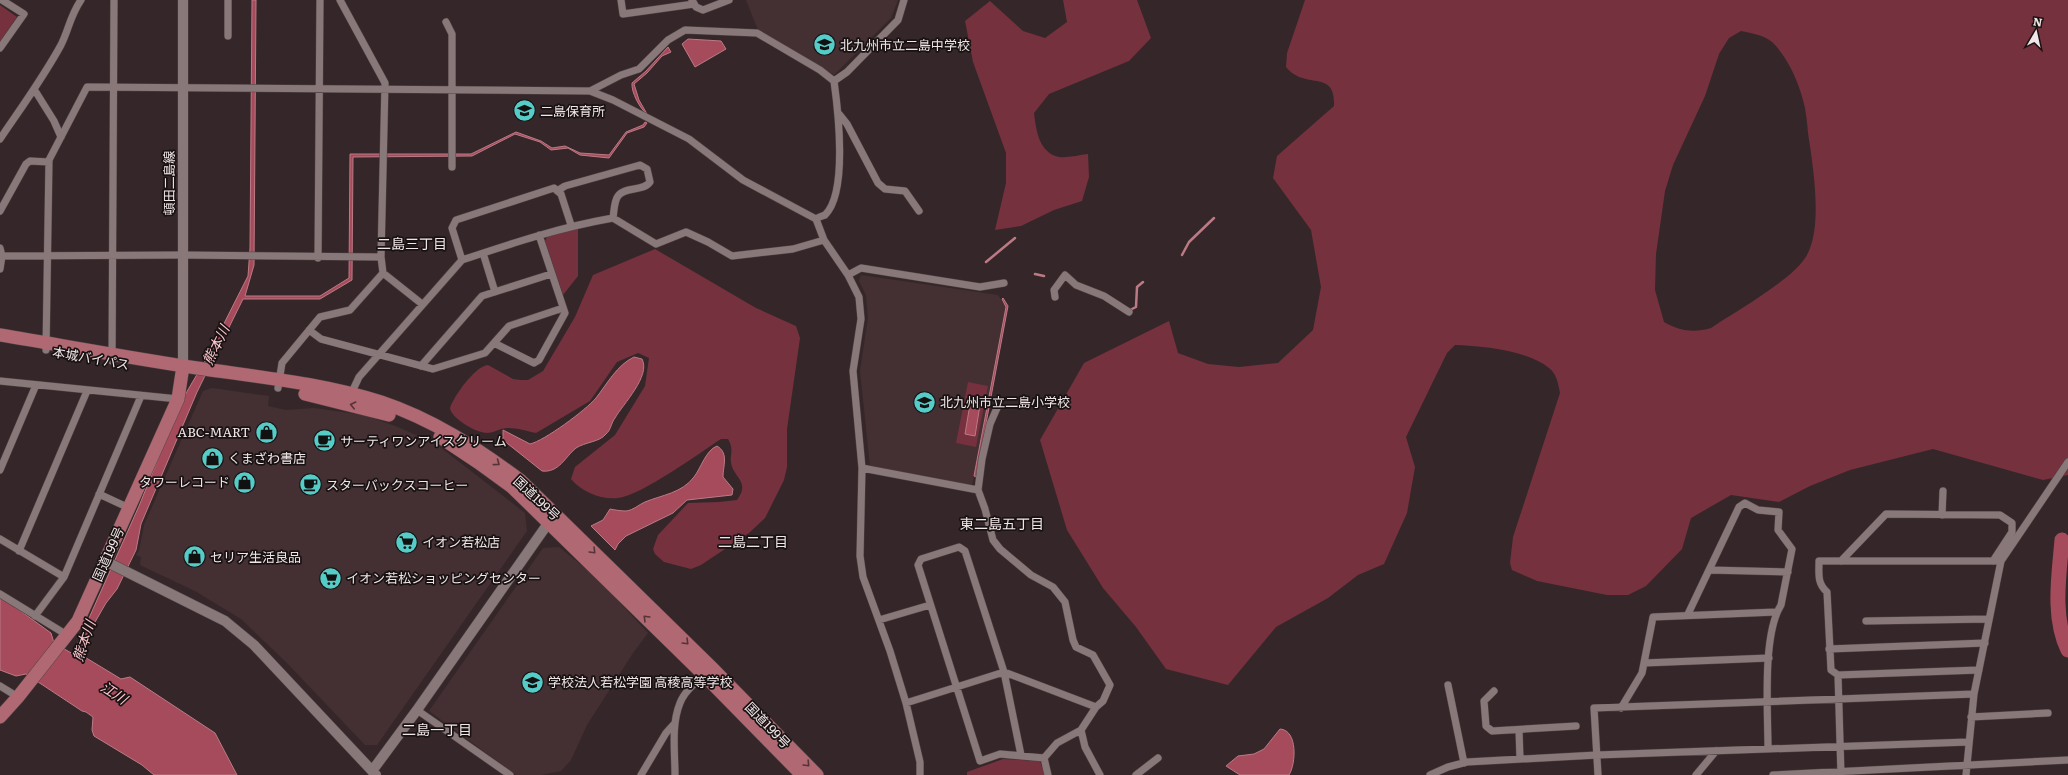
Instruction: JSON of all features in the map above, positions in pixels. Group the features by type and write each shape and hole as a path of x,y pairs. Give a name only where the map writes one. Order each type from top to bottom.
{"highway":[{"name":"本城バイパス","path":"0,335 45,346 189,370"},
{"name":"本城バイパス","path":"0,342 45,346"},
{"name":"国道199号","path":"0,717 20,695 78,621 178,399 189,370 351,394 412,414 447,432 486,455 520,480 553,519 802,775"},
{"name":"国道199号","path":"278,384 377,411 407,421 441,438 512,487 553,519 712,668 817,775"}],"street":[{"path":"0,48 24,14 2,0"},
{"path":"0,139 34,89 61,43 72,13 81,0"},
{"path":"112,358 111,255 114,0"},
{"name":"頓田二島線","path":"183,0 182,255 189,370"},
{"path":"228,0 228,36"},
{"path":"318,258 320,0"},
{"path":"340,0 385,83 383,89 381,257 383,273 422,304"},
{"path":"621,0 623,14 693,2 696,7 703,10 729,0"},
{"path":"834,81 847,72 898,20 904,0"},
{"path":"446,22 452,34 452,167"},
{"path":"590,91 620,75 640,69 668,40 685,30 757,33 820,70 834,81 839,114 840,167 833,200 824,215 816,219"},
{"path":"45,346 49,162 87,88 319,88 590,91 613,100 689,139 743,180 816,219 824,240 848,275 859,297 861,319 853,371 862,468 860,556 863,577 879,620 906,703 920,762 920,775"},
{"path":"34,89 54,121 61,137"},
{"path":"839,114 878,183 885,189 905,192 919,211"},
{"path":"0,211 26,164 30,161 49,162"},
{"path":"557,191 565,186 640,165 647,169 650,182 647,186 620,193 617,197 613,218"},
{"path":"462,260 452,228 456,220 554,188 560,194 571,225"},
{"path":"351,394 359,376 462,260 483,253 571,225 613,218 656,244 686,232 708,242 732,256 793,250 824,240"},
{"path":"494,343 534,362 539,360 565,313 539,235"},
{"path":"0,248 0,269"},
{"path":"483,253 495,292"},
{"path":"1,256 47,257 182,255 318,258 381,257"},
{"path":"848,275 861,268 980,287 1004,283"},
{"path":"278,384 282,363 320,317 350,310 383,273"},
{"path":"421,366 482,296 551,274"},
{"path":"1055,297 1054,290 1065,275 1076,285 1104,296 1129,312"},
{"path":"309,330 321,339 433,369 485,353 509,326 563,308"},
{"path":"0,381 178,399"},
{"path":"0,470 36,385"},
{"path":"19,551 87,391"},
{"path":"35,616 64,577 141,396"},
{"path":"997,408 990,424 978,490 985,509 993,540 1000,549 1031,575 1053,587 1065,602 1073,640 1076,646 1093,655 1110,684 1103,701 1096,707 1081,730 1057,743 1044,758"},
{"path":"1966,775 1968,742 1974,694 2001,561 2068,462"},
{"path":"862,468 978,490"},
{"path":"1942,515 1943,491"},
{"path":"99,494 129,508"},
{"path":"1688,614 1739,507 1746,503 1758,510 1779,512 1778,530 1792,549 1781,605 1776,612 1769,636 1768,749"},
{"path":"1841,561 1886,514 2000,515 2012,523 2012,532 1993,561"},
{"path":"105,561 224,621 254,645 374,773 553,519"},
{"path":"0,539 64,577"},
{"path":"1021,755 1004,672 965,551 959,547 921,559 918,565 980,761 1000,754 1044,758"},
{"path":"1979,670 1838,675 1831,670 1828,592 1821,587 1818,581 1819,561 2001,561"},
{"path":"1709,570 1788,572"},
{"path":"0,594 66,637"},
{"path":"879,620 930,605"},
{"path":"1621,708 1642,673 1653,617 1688,614 1776,612"},
{"path":"1866,621 1989,619"},
{"path":"1829,649 1985,643"},
{"path":"1644,663 1769,658"},
{"path":"906,703 1004,672 1096,707"},
{"path":"675,775 675,723 682,699 704,675"},
{"path":"1838,675 1839,747 1841,773"},
{"path":"1448,685 1464,763"},
{"path":"0,686 20,695"},
{"path":"1494,691 1484,701 1486,726 1492,731 1576,726"},
{"path":"1598,775 1594,708 1974,694"},
{"path":"417,710 510,775"},
{"path":"1971,717 2048,713"},
{"path":"641,775 666,733 675,723"},
{"path":"1081,730 1085,747 1100,775"},
{"path":"1519,730 1520,759"},
{"path":"1430,775 1448,767 1464,763 1520,759 1968,742"},
{"path":"1696,775 1716,751"},
{"path":"1044,758 1048,775"},
{"path":"1136,775 1158,758"},
{"path":"1773,775 1841,773 2068,760"}],"shaded area":[{"name":"北九州市立二島中学校","path":"746,0 898,0 891,18 834,75 758,30"},
{"path":"1063,0 1137,0 1151,38 1129,61 1049,94 1034,113 1040,140 1047,151 1052,155 1059,157 1070,157 1088,154 1089,177 1082,201 1054,210 1021,226 995,230 1006,183 1006,153 973,62 965,21 990,1 1023,31 1045,38 1067,22"},
{"path":"1305,0 2068,0 2068,475 2043,480 1933,449 1850,470 1810,486 1779,502 1731,495 1691,518 1682,549 1646,586 1628,595 1607,595 1537,581 1512,570 1510,563 1513,537 1560,393 1557,379 1552,370 1540,362 1517,353 1478,346 1455,345 1447,353 1406,437 1415,467 1407,513 1384,564 1358,575 1328,598 1276,627 1228,685 1166,669 1136,627 1103,588 1067,530 1040,440 1084,363 1169,321 1178,353 1208,364 1239,367 1278,363 1313,330 1321,287 1311,230 1273,178 1277,156 1334,106 1333,94 1330,87 1325,83 1302,78 1294,74 1286,67 1287,53","holes":["1741,31 1769,39 1776,46 1789,65 1801,93 1806,116 1814,178 1816,212 1812,243 1807,255 1790,274 1748,304 1711,328 1693,331 1681,329 1664,322 1655,290 1656,254 1665,191 1673,165 1705,96 1719,54 1729,38"]},
{"path":"0,5 17,17 0,42"},
{"path":"578,228 578,276 563,295 545,241 547,237"},
{"path":"655,249 756,308 796,326 800,338 787,429 787,467 784,480 765,518 749,533 701,565 691,569 664,562 655,554 653,549 658,535 688,503 737,500 741,494 742,484 732,468 731,448 728,439 721,439 670,473 641,490 618,498 605,498 592,494 575,484 571,479 575,467 615,435 645,386 649,358 638,353 617,362 590,401 536,433 508,428 490,433 482,432 471,428 459,420 451,412 450,408 456,396 471,376 477,370 488,365 513,379 521,380 528,380 543,371 575,317 593,275"},
{"name":"北九州市立二島小学校","path":"861,275 998,295 1006,307 972,486 870,466 860,371 868,318 866,295 859,281"},
{"path":"968,382 988,386 976,447 956,443"},
{"name":"イオン若松ショッピングセンター","path":"212,388 269,396 268,406 286,410 314,408 364,415 398,427 436,444 525,513 527,531 377,745 365,745 286,662 241,619 195,591 140,565 141,557 136,555 139,551 144,525 203,391"},
{"name":"学校法人若松学園 高稜高等学校","path":"559,547 596,577 648,633 633,653 587,725 571,760 561,771 541,775 516,775 429,711 543,548"},
{"path":"1003,759 1040,761 1045,775 967,775 967,772"}],"water":[{"path":"252,0 256,0 254,265 245,296 320,296 349,278 350,154 471,154 516,132 541,141 552,148 565,146 580,153 609,155 626,132 643,125 645,122 647,123 644,127 627,133 609,158 580,155 568,148 551,150 540,142 515,134 472,156 353,157 352,280 320,299 243,299 197,392 141,524 136,550 117,589 106,603 91,629 83,656 121,679 130,677 215,733 237,775 154,775 142,765 94,736 92,730 93,717 86,712 82,711 26,674 16,676 0,670 0,596 51,633 54,643 73,654 139,506 182,400 206,359 248,276 250,248"},
{"path":"688,39 721,41 726,49 695,67 682,44"},
{"path":"668,47 671,52 662,56 647,73 634,84 639,100 647,114 636,100 632,83 646,71"},
{"path":"1003,298 1008,306 976,477 974,476 1006,307 1002,299"},
{"path":"634,357 642,359 644,366 643,373 635,390 614,420 609,431 600,439 576,448 553,470 542,471 503,440 503,430 530,444 545,437 591,403 617,370 628,360"},
{"path":"970,404 980,405 975,436 965,434"},
{"path":"717,446 723,452 723,477 733,489 732,495 687,500 673,513 626,536 618,544 615,550 591,526 603,520 610,509 626,511 634,509 645,502 684,487 697,473 710,451"},
{"path":"1280,729 1286,731 1293,741 1294,756 1289,775 1240,775 1226,766 1238,756 1254,754 1264,749"}],"waterway":[{"path":"1182,255 1189,242 1214,218"},
{"path":"986,262 1015,238"},
{"path":"1035,274 1044,276"},
{"path":"1130,310 1136,307 1137,287 1143,282"},
{"path":"2062,540 2058,581 2058,610 2063,637 2068,650"}],"place":[{"name":"北九州市立二島中学校","path":"824,45"},
{"name":"二島保育所","path":"525,111"},
{"name":"北九州市立二島小学校","path":"925,402"},
{"name":"ABC-MART","path":"266,432"},
{"name":"サーティワンアイスクリーム","path":"325,441"},
{"name":"くまざわ書店","path":"212,458"},
{"name":"タワーレコード","path":"245,482"},
{"name":"スターバックスコーヒー","path":"310,485"},
{"name":"イオン若松店","path":"407,542"},
{"name":"セリア生活良品","path":"195,557"},
{"name":"イオン若松ショッピングセンター","path":"330,578"},
{"name":"学校法人若松学園 高稜高等学校","path":"532,682"}],"district":[{"name":"二島三丁目","path":"412,244"},
{"name":"東二島五丁目","path":"1002,524"},
{"name":"二島二丁目","path":"753,542"},
{"name":"二島一丁目","path":"437,730"}],"water label":[{"name":"熊本川","path":"216,345"},
{"name":"熊本川","path":"84,641"},
{"name":"江川","path":"114,693"}]}
